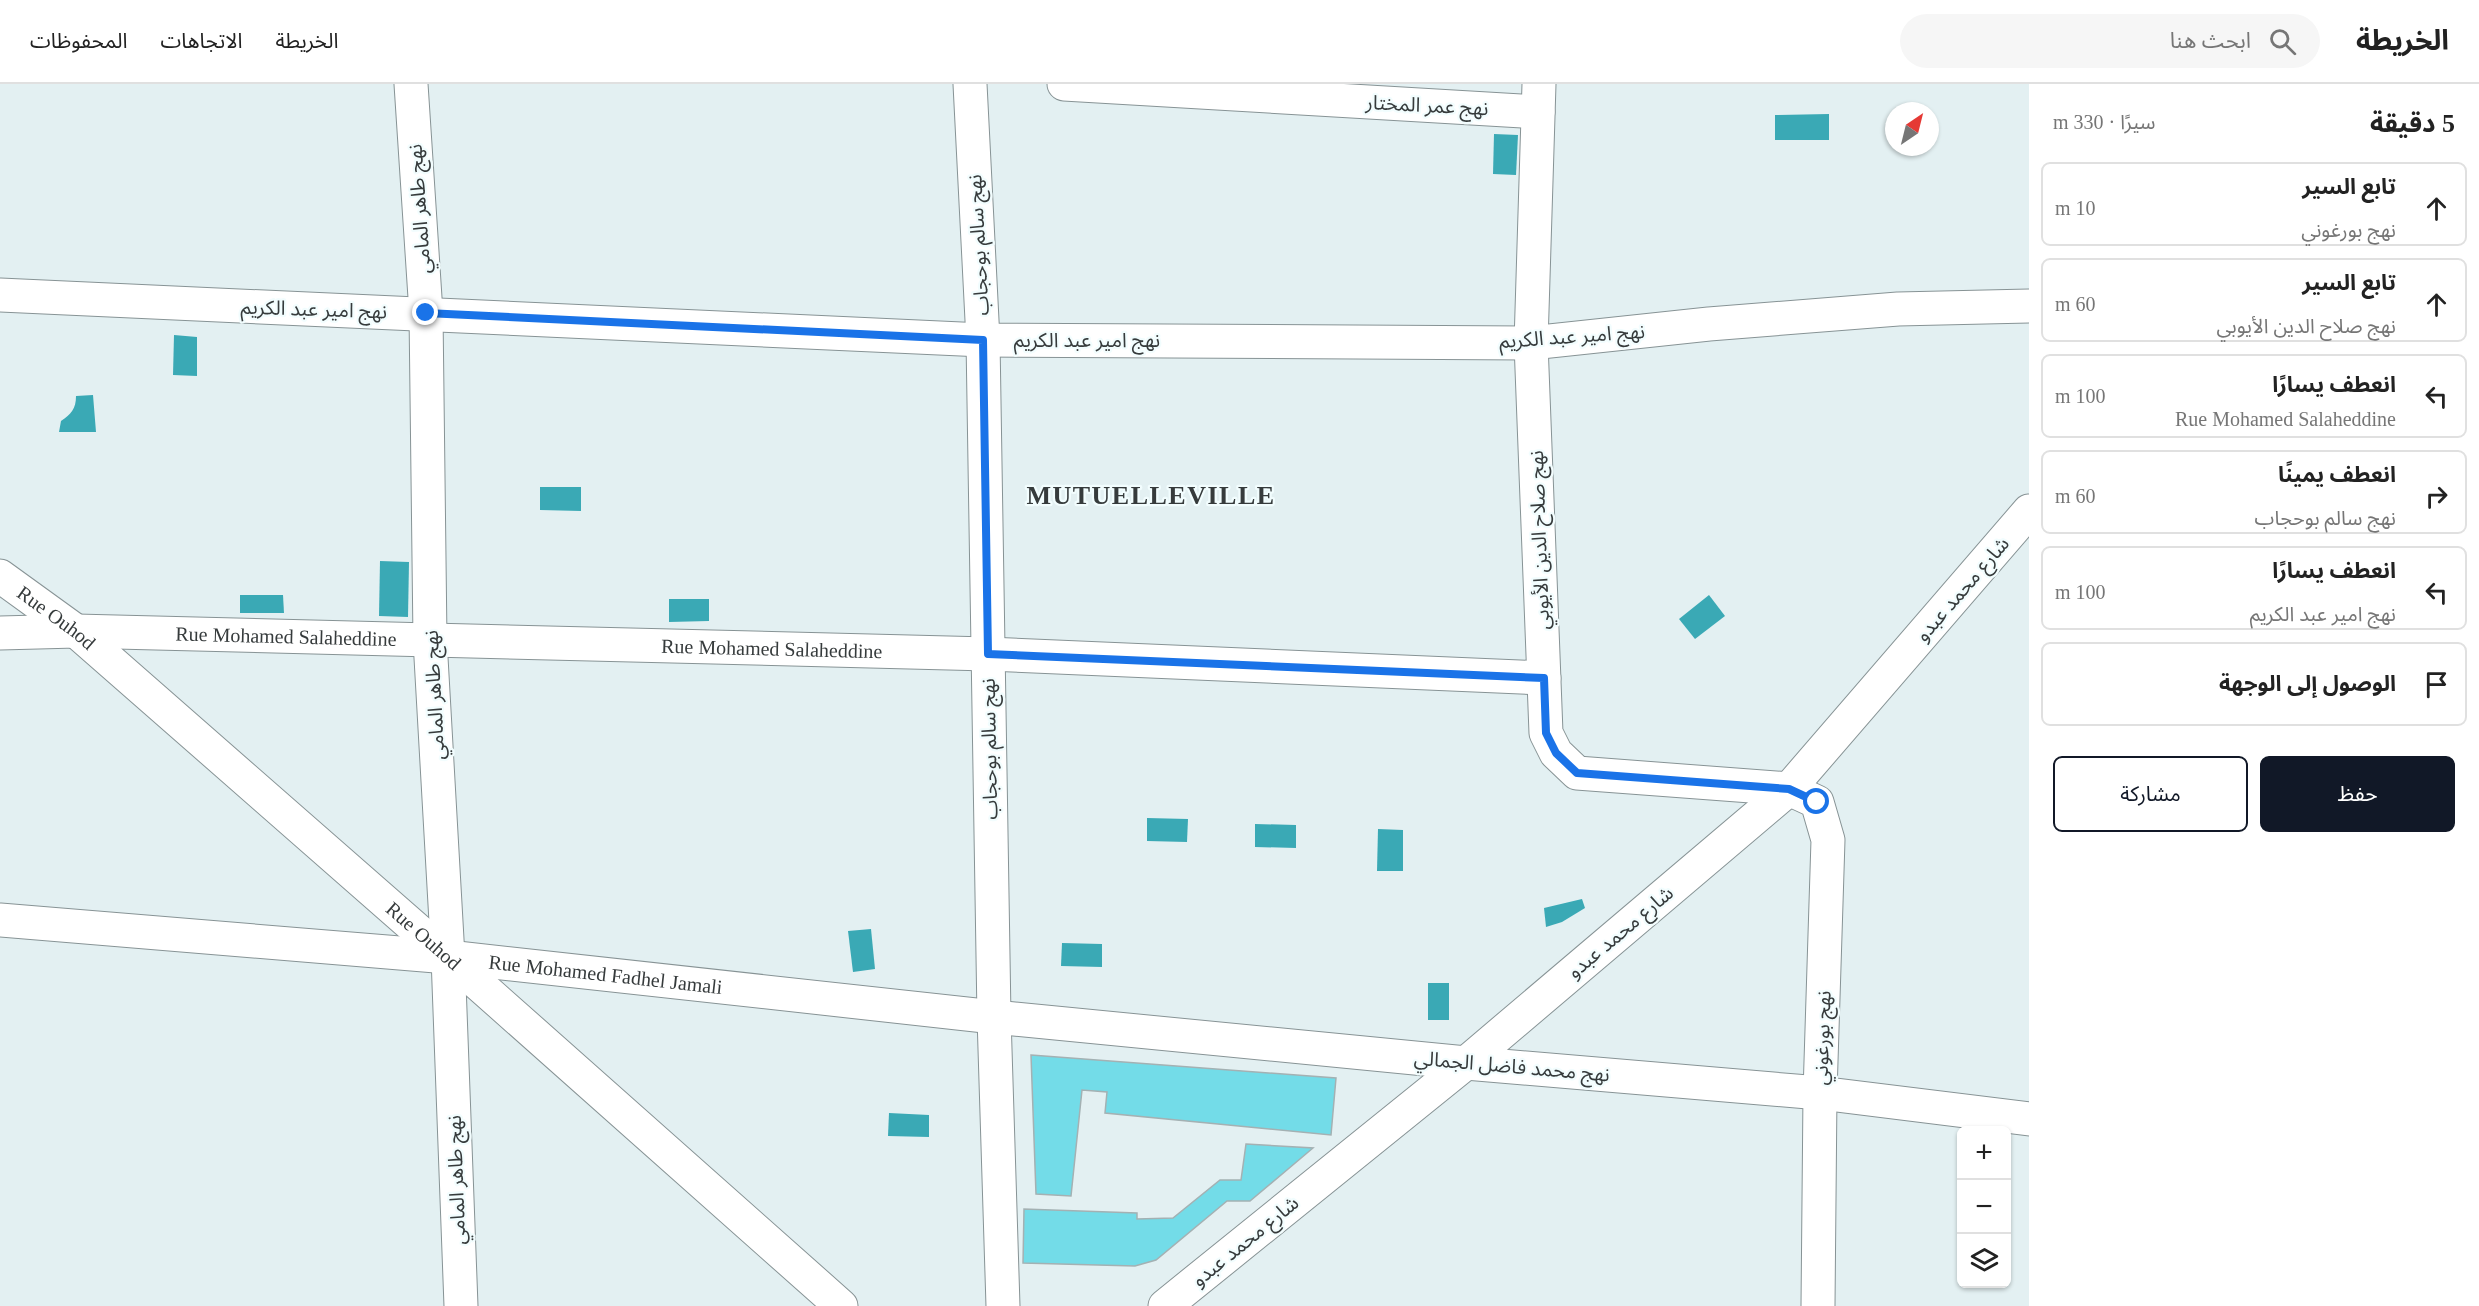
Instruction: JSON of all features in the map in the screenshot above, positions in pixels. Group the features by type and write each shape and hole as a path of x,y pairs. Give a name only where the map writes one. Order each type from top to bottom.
{"street":[{"name":"نهج طاهر المامي","path":"411,84 426,313 430,640 448,957 461,1306"},
{"name":"نهج سالم بوحجاب","path":"970,84 983,340 994,1017 1004,1306"},
{"name":"نهج عمر المختار","path":"1064,84 1539,98"},
{"name":"نهج صلاح الدين الأيوبي","path":"1539,98 1531,343 1546,733 1556,753 1577,773 1789,789"},
{"name":"نهج امير عبد الكريم","path":"0,295 983,340 1531,343 1709,324 1898,309 2029,306"},
{"name":"شارع محمد عبدو","path":"1165,1306 1466,1063 1789,789 2029,511"},
{"name":"Rue Ouhod","path":"0,576 76,631 841,1306"},
{"name":"Rue Mohamed Salaheddine","path":"0,633 76,631 988,654 1544,678"},
{"name":"نهج بورغوني","path":"1789,789 1817,802 1828,840 1820,1093 1818,1306"},
{"name":"Rue Mohamed Fadhel Jamali","path":"0,920 448,957 994,1017"},
{"name":"نهج محمد فاضل الجمالي","path":"994,1017 1466,1063 1820,1093 2029,1119"}],"water":[{"path":"1829,114 1829,140 1775,140 1775,115"},
{"path":"1494,134 1518,135 1516,175 1493,174"},
{"path":"174,335 197,337 197,376 173,375"},
{"path":"93,395 96,432 59,432 61,421 74,408 76,396"},
{"path":"540,487 581,487 581,511 540,510"},
{"path":"380,561 409,562 408,617 379,616"},
{"path":"240,595 283,595 284,613 240,613"},
{"path":"1709,595 1725,616 1695,639 1679,619"},
{"path":"669,599 709,599 709,621 669,622"},
{"path":"1147,818 1188,819 1187,842 1147,841"},
{"path":"1255,824 1296,825 1296,848 1255,847"},
{"path":"1378,829 1403,830 1403,871 1377,871"},
{"path":"1582,899 1585,908 1562,922 1546,927 1544,908"},
{"path":"871,929 875,969 853,972 848,931"},
{"path":"1062,943 1102,944 1102,967 1061,966"},
{"path":"1428,983 1449,983 1449,1020 1428,1020"},
{"path":"889,1113 929,1115 929,1137 888,1136"}],"building":[{"path":"1031,1055 1336,1078 1331,1135 1105,1113 1107,1092 1082,1090 1071,1196 1036,1194"},
{"path":"1246,1144 1313,1148 1250,1201 1227,1201 1156,1260 1135,1266 1023,1263 1024,1209 1137,1213 1137,1219 1173,1218 1220,1180 1241,1180"}],"district":[{"name":"MUTUELLEVILLE","path":"1151,495"}],"route":[{"path":"426,313 983,340 988,654 1544,678 1546,733 1556,753 1577,773 1789,789 1817,802"}]}
